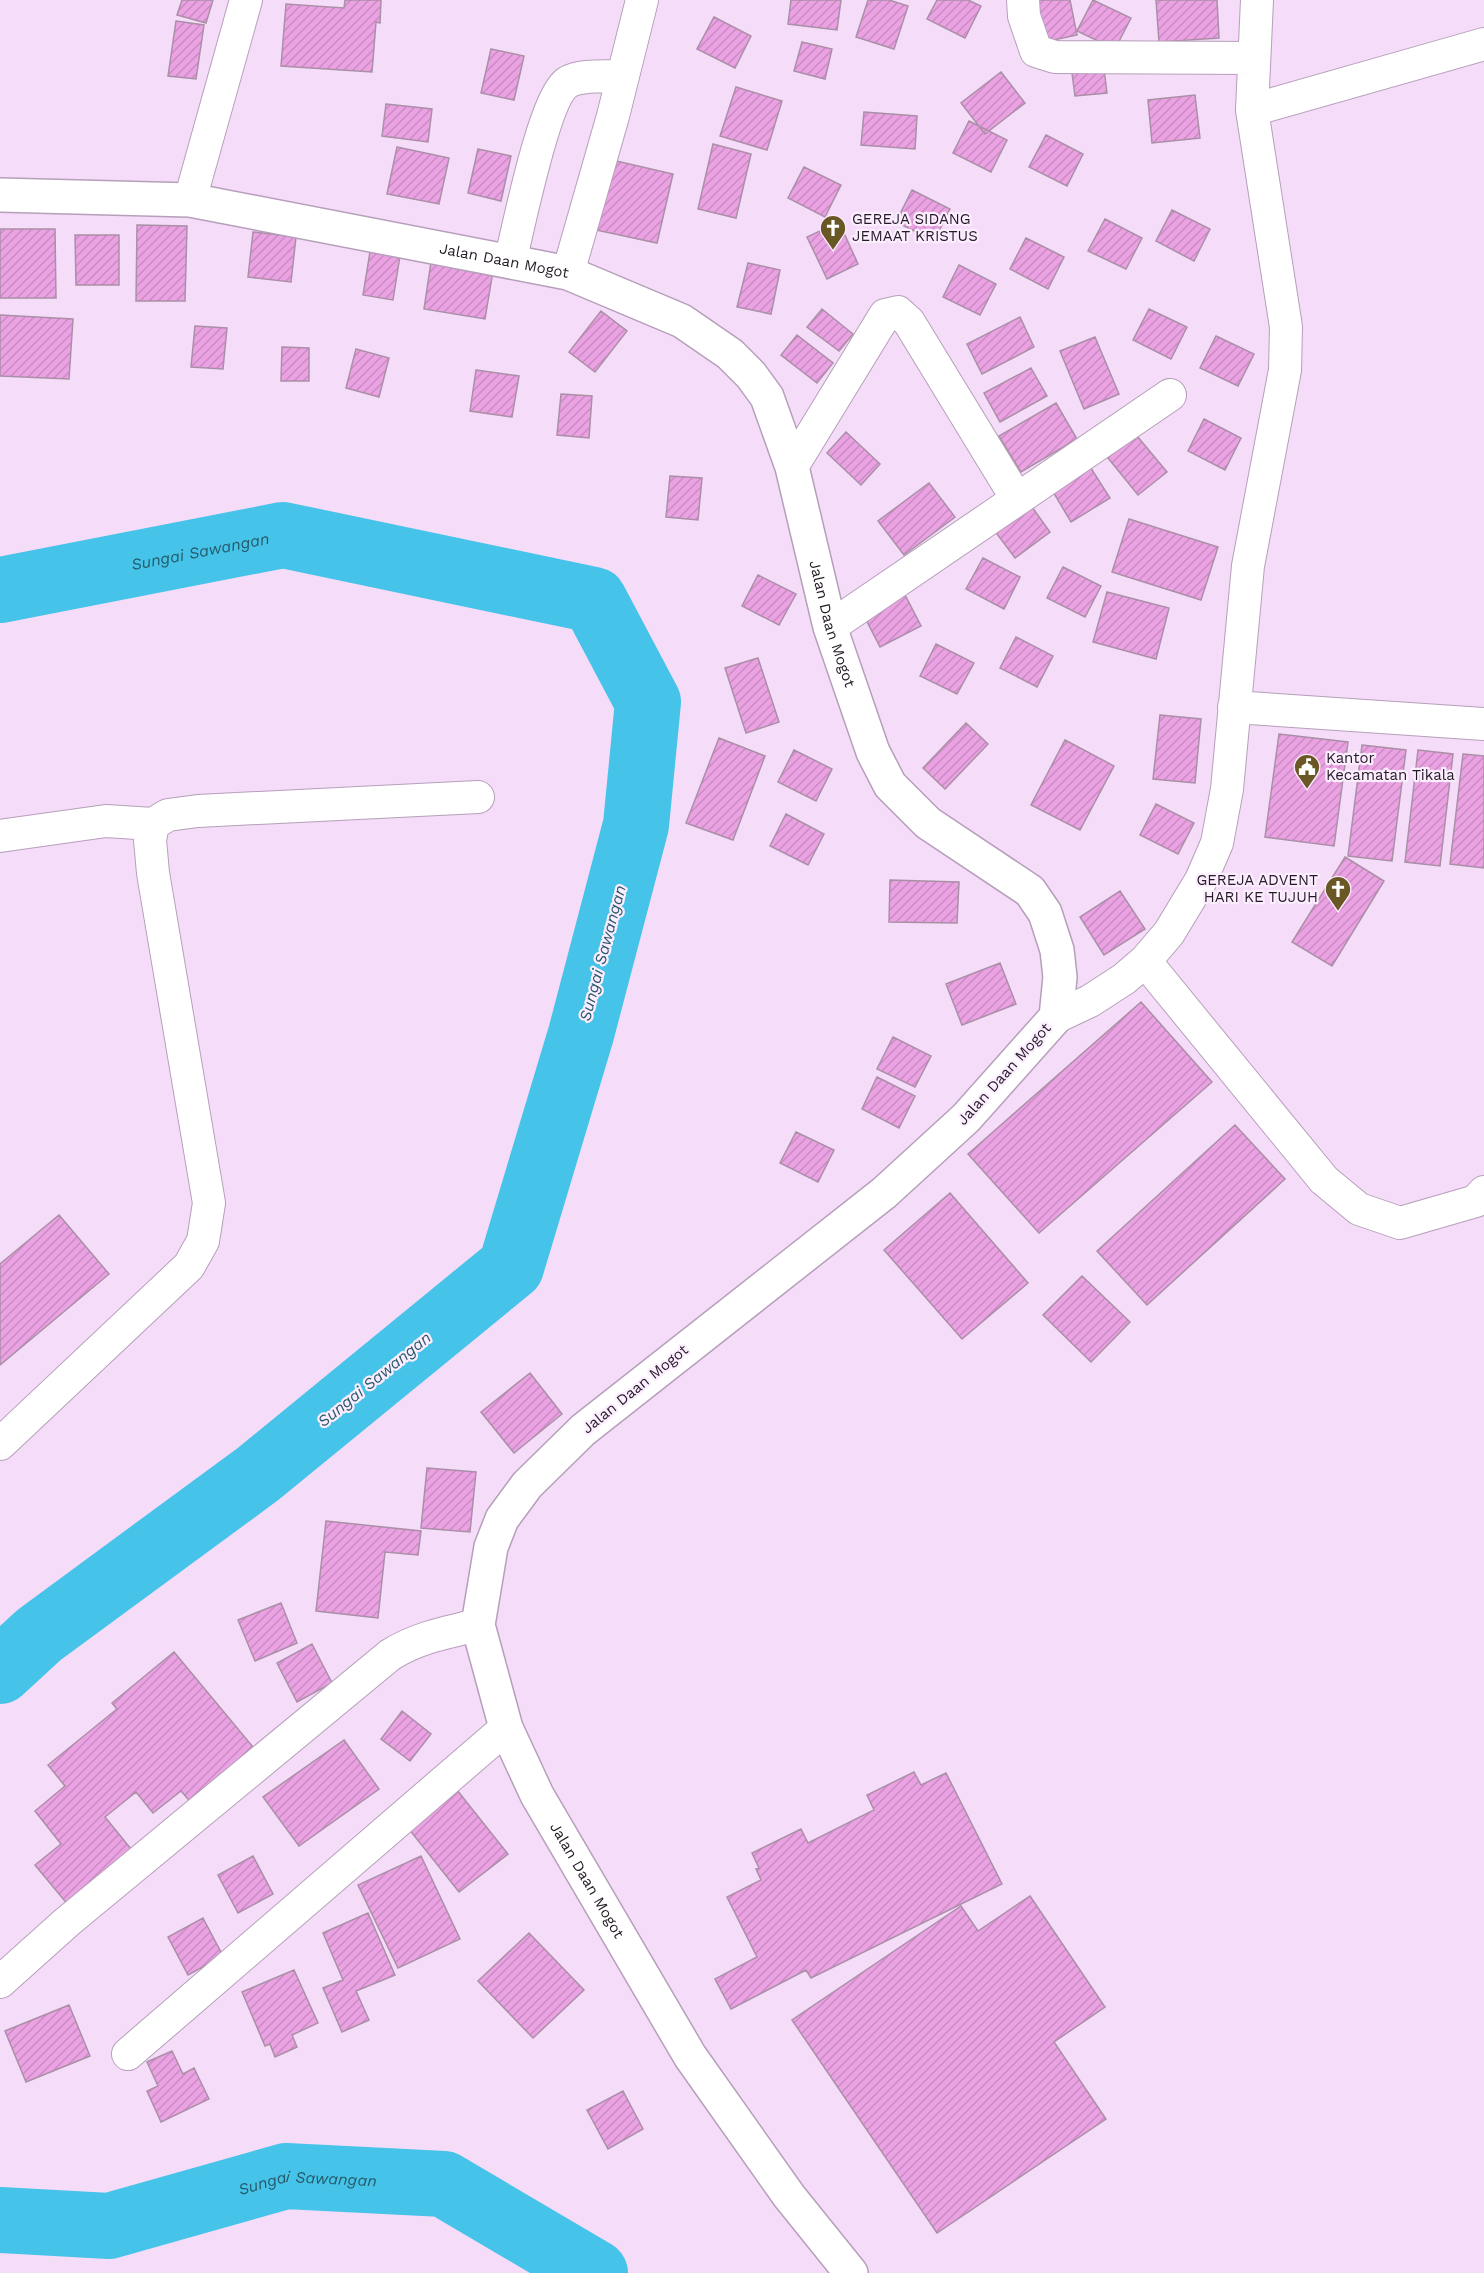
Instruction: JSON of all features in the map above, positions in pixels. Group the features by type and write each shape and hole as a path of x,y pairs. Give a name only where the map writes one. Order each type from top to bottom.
{"main road":[{"name":"Jalan Daan Mogot","path":"0,195 190,200 568,273 682,321 730,354 751,375 767,397 792,466 830,627 873,752 890,785 928,823 1030,891 1045,913 1057,950 1060,978 1056,1017 966,1118 884,1193 583,1430 527,1485 502,1519 491,1547 478,1625 506,1728 537,1794 690,2056 789,2196 851,2273"}],"street":[{"path":"190,200 246,0"},
{"path":"568,273 642,0"},
{"path":"1023,0 1024,16 1036,51 1055,57 1254,58"},
{"path":"1056,1017 1107,990 1145,961 1169,933 1201,880 1217,843 1227,789 1248,566 1285,370 1286,327 1252,110 1257,0"},
{"path":"1252,110 1484,44"},
{"path":"510,262 544,125 560,89 569,81 623,76"},
{"path":"792,466 885,315 898,312 909,322 1017,499"},
{"path":"830,627 1170,395"},
{"path":"1234,707 1484,724"},
{"path":"0,836 106,821 153,824 168,814 198,811 478,796"},
{"path":"0,1444 189,1266 203,1241 209,1203 153,873 150,840 153,824"},
{"path":"1145,961 1324,1180 1359,1209 1400,1223 1476,1201 1484,1192"},
{"path":"0,1982 67,1922 390,1655 425,1638 478,1625"},
{"path":"128,2055 506,1728"}],"building":[{"path":"182,0 213,0 206,23 177,15"},
{"path":"345,0 381,0 380,23 376,22 372,72 281,66 286,4 344,8"},
{"path":"791,0 841,0 837,30 788,24"},
{"path":"868,0 889,0 908,6 894,49 856,37"},
{"path":"937,0 968,0 981,6 965,38 927,19"},
{"path":"1031,0 1070,0 1077,35 1039,43"},
{"path":"1093,0 1131,18 1115,49 1077,31"},
{"path":"1156,0 1217,0 1219,38 1159,42"},
{"path":"714,17 751,36 735,68 697,49"},
{"path":"176,21 204,25 196,79 168,76"},
{"path":"802,42 832,49 825,79 794,71"},
{"path":"491,49 524,56 514,100 481,93"},
{"path":"1104,69 1107,93 1075,96 1072,73"},
{"path":"1001,72 1025,103 985,134 961,103"},
{"path":"736,87 782,101 767,150 720,136"},
{"path":"1195,95 1200,138 1152,143 1148,100"},
{"path":"386,104 432,109 428,142 382,136"},
{"path":"864,112 917,116 915,149 861,145"},
{"path":"969,121 1007,140 991,172 953,153"},
{"path":"1046,135 1083,154 1067,186 1029,167"},
{"path":"713,144 751,154 736,218 698,209"},
{"path":"397,147 449,158 439,204 387,194"},
{"path":"478,149 511,156 501,201 468,193"},
{"path":"612,160 673,174 657,243 596,230"},
{"path":"804,167 841,185 825,217 788,198"},
{"path":"912,190 950,209 934,241 896,222"},
{"path":"1172,210 1210,229 1194,261 1156,241"},
{"path":"1105,219 1142,238 1126,269 1088,251"},
{"name":"GEREJA SIDANG JEMAAT KRISTUS","path":"839,222 858,264 827,279 807,237"},
{"path":"137,225 187,226 185,301 136,301"},
{"path":"0,229 55,229 56,298 0,298"},
{"path":"253,232 296,237 291,282 248,277"},
{"path":"75,235 119,235 119,285 76,285"},
{"path":"1026,238 1064,257 1048,289 1010,269"},
{"path":"370,252 400,256 393,300 363,295"},
{"path":"431,262 493,271 485,319 424,309"},
{"path":"748,263 780,270 771,314 737,307"},
{"path":"959,265 996,284 980,315 943,297"},
{"path":"822,309 853,334 839,351 807,327"},
{"path":"1149,309 1187,327 1171,359 1133,340"},
{"path":"601,311 627,331 595,372 569,352"},
{"path":"0,315 73,319 69,379 0,376"},
{"path":"1020,317 1034,347 982,374 967,344"},
{"path":"195,326 227,328 223,369 191,367"},
{"path":"797,335 833,363 817,383 781,355"},
{"path":"1216,336 1254,354 1238,386 1200,368"},
{"path":"1095,337 1119,394 1084,409 1060,351"},
{"path":"282,347 309,348 309,381 281,381"},
{"path":"356,349 389,358 379,397 346,388"},
{"path":"1031,368 1047,396 1000,422 984,393"},
{"path":"476,370 519,376 512,417 470,411"},
{"path":"561,394 592,396 589,438 557,435"},
{"path":"1056,403 1077,439 1021,472 999,436"},
{"path":"1204,419 1241,438 1225,470 1188,451"},
{"path":"1132,430 1167,472 1138,495 1104,453"},
{"path":"846,432 880,464 861,485 827,453"},
{"path":"1087,462 1110,498 1071,522 1049,485"},
{"path":"670,476 702,478 698,520 666,517"},
{"path":"929,483 955,517 904,555 878,521"},
{"path":"1027,500 1050,532 1015,558 991,526"},
{"path":"1129,519 1218,547 1201,600 1112,572"},
{"path":"983,558 1020,577 1004,609 966,589"},
{"path":"1063,567 1101,586 1085,617 1047,598"},
{"path":"758,575 796,594 779,625 742,606"},
{"path":"901,587 921,626 880,647 860,608"},
{"path":"1107,592 1169,608 1156,659 1093,642"},
{"path":"1016,637 1053,656 1037,687 1000,668"},
{"path":"936,644 974,663 957,694 920,676"},
{"path":"758,658 779,722 746,733 725,668"},
{"path":"1160,715 1201,719 1195,783 1153,779"},
{"path":"966,723 988,744 945,789 923,768"},
{"name":"Kantor Kecamatan Tikala","path":"1279,734 1348,742 1334,846 1265,837"},
{"path":"719,738 765,756 733,840 686,823"},
{"path":"1065,740 1114,766 1080,830 1031,805"},
{"path":"1362,745 1406,750 1392,861 1348,856"},
{"path":"794,750 832,769 816,801 778,782"},
{"path":"1418,750 1453,754 1440,866 1405,862"},
{"path":"1463,754 1484,756 1484,868 1450,864"},
{"path":"1156,804 1194,823 1178,854 1140,835"},
{"path":"786,814 824,834 808,865 770,846"},
{"name":"GEREJA ADVENT HARI KE TUJUH","path":"1345,857 1384,881 1332,966 1292,942"},
{"path":"890,880 959,882 957,923 889,922"},
{"path":"1120,891 1145,929 1104,955 1080,917"},
{"path":"1000,963 1016,1004 962,1025 946,984"},
{"path":"1141,1002 1212,1082 1039,1233 968,1154"},
{"path":"893,1037 931,1056 915,1087 877,1069"},
{"path":"877,1077 915,1096 899,1128 862,1109"},
{"path":"1235,1125 1285,1179 1147,1305 1097,1251"},
{"path":"796,1132 834,1150 818,1182 780,1163"},
{"path":"950,1193 1028,1283 962,1339 884,1250"},
{"path":"59,1215 109,1274 0,1365 0,1264"},
{"path":"1082,1276 1130,1322 1091,1362 1043,1315"},
{"path":"530,1373 562,1414 514,1453 481,1412"},
{"path":"427,1468 476,1472 470,1532 421,1528"},
{"path":"326,1521 421,1531 418,1555 385,1552 378,1618 316,1611"},
{"path":"281,1603 297,1643 255,1661 238,1620"},
{"path":"312,1644 332,1683 297,1702 277,1663"},
{"path":"174,1652 258,1753 194,1806 181,1791 153,1813 136,1792 105,1817 131,1849 69,1906 35,1865 61,1844 35,1811 65,1786 48,1765 117,1709 112,1703"},
{"path":"402,1711 431,1734 410,1761 381,1739"},
{"path":"344,1740 379,1789 299,1846 263,1797"},
{"path":"914,1772 921,1785 946,1773 1002,1884 811,1978 806,1970 731,2009 715,1979 757,1957 727,1897 761,1880 756,1869 759,1868 752,1853 801,1829 808,1843 874,1810 867,1795"},
{"path":"457,1790 508,1854 459,1892 408,1828"},
{"path":"253,1856 273,1894 238,1913 218,1875"},
{"path":"421,1856 460,1939 398,1968 358,1885"},
{"path":"1030,1896 1105,2007 1054,2042 1106,2119 937,2233 792,2020 961,1906 978,1931"},
{"path":"368,1913 395,1975 356,1991 369,2020 342,2032 323,1988 343,1980 323,1933"},
{"path":"203,1918 223,1956 188,1975 168,1937"},
{"path":"529,1933 584,1990 533,2038 478,1981"},
{"path":"294,1970 318,2023 292,2035 297,2047 275,2057 270,2044 265,2046 242,1992"},
{"path":"69,2005 90,2056 26,2082 5,2031"},
{"path":"172,2051 183,2074 194,2068 209,2099 161,2122 147,2091 158,2086 147,2062"},
{"path":"623,2091 643,2129 608,2149 587,2110"}],"waterway":[{"name":"Sungai Sawangan","path":"0,590 283,535 594,600 648,702 636,825 581,1034 511,1267 258,1474 39,1635 0,1671"},
{"name":"Sungai Sawangan","path":"0,2220 109,2226 286,2176 444,2184 595,2273"}],"place":[{"name":"GEREJA SIDANG JEMAAT KRISTUS","path":"833,251"},
{"name":"Kantor Kecamatan Tikala","path":"1307,790"},
{"name":"GEREJA ADVENT HARI KE TUJUH","path":"1338,912"}]}
